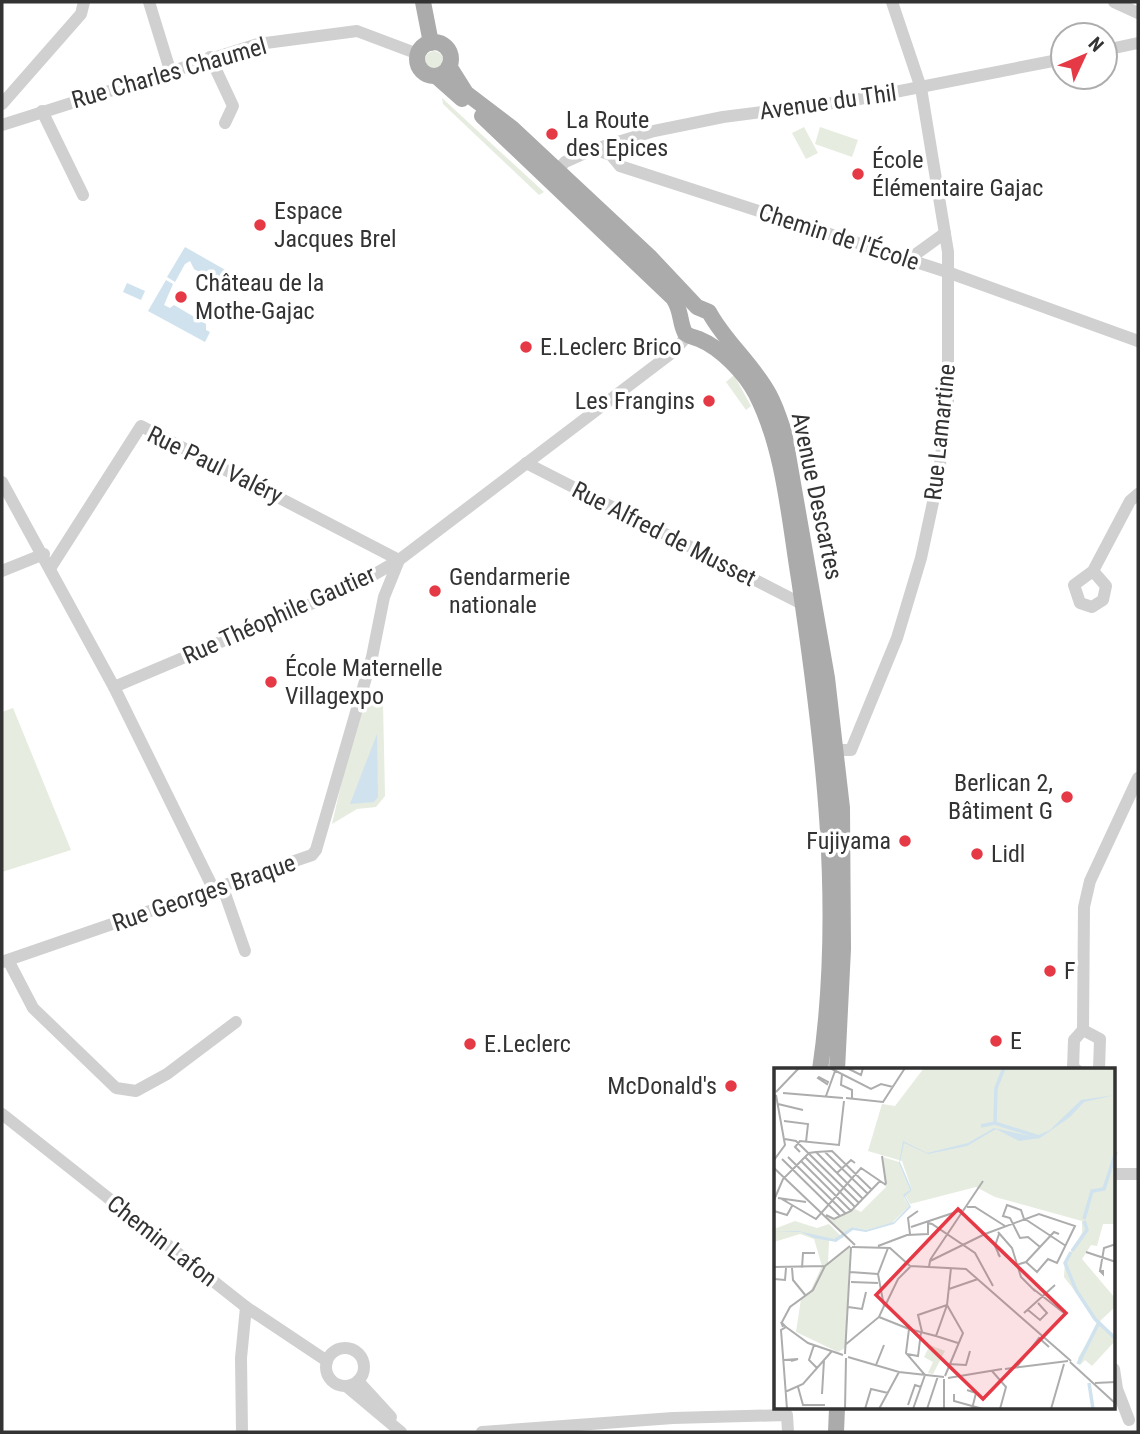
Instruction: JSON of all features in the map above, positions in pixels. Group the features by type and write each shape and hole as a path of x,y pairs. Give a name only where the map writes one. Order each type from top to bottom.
{"main road":[{"path":"423,2 425,48 421,70 443,71 450,54 446,48 425,48"},
{"name":"Avenue Descartes","path":"443,71 466,93 483,103 673,298 683,316 682,327 733,364 754,391 769,423 777,453 802,604 825,774 829,874 829,997 820,1068"},
{"name":"Avenue Descartes","path":"553,174 649,256 697,307 709,312 712,323 741,355 770,395 784,432 817,610 837,750 842,808 843,915 837,1068"},
{"path":"683,316 689,309 697,307"},
{"path":"693,337 710,332 712,323"},
{"path":"836,1432 837,1410"}],"street":[{"path":"2,104 83,8 95,2"},
{"path":"149,2 170,70"},
{"name":"Rue Lamartine","path":"837,750 851,750 897,638 921,558 938,479 948,403 950,273 945,233 921,88 892,2"},
{"path":"1114,2 1138,13"},
{"name":"Rue Charles Chaumel","path":"2,125 258,44 358,31 425,48"},
{"path":"1119,47 1138,43"},
{"path":"210,57 233,106 225,122"},
{"name":"Avenue du Thil","path":"594,149 654,131 723,117 921,88 1049,62"},
{"path":"42,111 83,195"},
{"path":"553,174 565,162 594,149"},
{"name":"Chemin de l'École","path":"594,149 611,155 620,166 950,273 1138,341"},
{"path":"909,260 945,233"},
{"name":"Rue Théophile Gautier","path":"114,687 358,584 399,560 693,337"},
{"name":"Rue Paul Valéry","path":"51,567 141,426 399,560"},
{"name":"Rue Alfred de Musset","path":"526,463 802,604"},
{"path":"2,482 51,567 219,889 245,951"},
{"path":"1093,571 1130,501 1138,494"},
{"path":"2,571 44,554"},
{"name":"Rue Georges Braque","path":"5,961 219,889 300,860 316,850 372,657 384,597 399,560"},
{"path":"1073,1068 1074,1040 1083,1030 1084,907 1090,881 1138,778"},
{"path":"5,961 33,1008 116,1088 136,1091 167,1074 236,1022"},
{"path":"1083,1030 1100,1039 1098,1068"},
{"name":"Chemin Lafon","path":"2,1114 246,1307 327,1361"},
{"path":"1116,1174 1138,1174"},
{"path":"242,1432 241,1358 246,1307"},
{"path":"352,1384 364,1363 357,1352 338,1349 327,1361 331,1380 352,1384 406,1432"},
{"path":"1116,1383 1129,1420"},
{"path":"352,1384 401,1432"},
{"path":"482,1432 673,1418 787,1415 788,1432"}],"shaded area":[{"path":"434,51 440,54 443,60 440,66 434,69 428,66 425,60 428,54"},
{"path":"442,98 544,192 539,195 443,104"},
{"path":"804,127 818,153 806,159 792,133"},
{"path":"820,127 858,140 852,157 815,144"},
{"path":"734,375 751,406 746,410 726,382"},
{"path":"361,698 383,704 385,796 376,807 357,809 332,824"},
{"path":"13,708 71,850 2,872 2,712"}],"water":[{"path":"185,247 243,280 239,289 221,278 218,283 194,269 190,261 185,264 175,282 167,277"},
{"path":"166,280 173,284 164,305 170,308 174,305 206,324 206,330 210,332 205,342 148,311"},
{"path":"127,283 145,291 141,300 123,292"},
{"path":"377,734 378,797 374,802 350,804"}],"place":[{"name":"La Route des Epices","path":"552,134"},
{"name":"École Élémentaire Gajac","path":"858,174"},
{"name":"Espace Jacques Brel","path":"260,225"},
{"name":"Château de la Mothe-Gajac","path":"181,297"},
{"name":"E.Leclerc Brico","path":"526,347"},
{"name":"Les Frangins","path":"709,401"},
{"name":"Gendarmerie nationale","path":"435,591"},
{"name":"École Maternelle Villagexpo","path":"271,682"},
{"name":"Berlican 2, Bâtiment G","path":"1067,797"},
{"name":"Fujiyama","path":"905,841"},
{"name":"Lidl","path":"977,854"},
{"name":"F","path":"1050,971"},
{"name":"E","path":"996,1041"},
{"name":"E.Leclerc","path":"470,1044"},
{"name":"McDonald's","path":"731,1086"}]}
